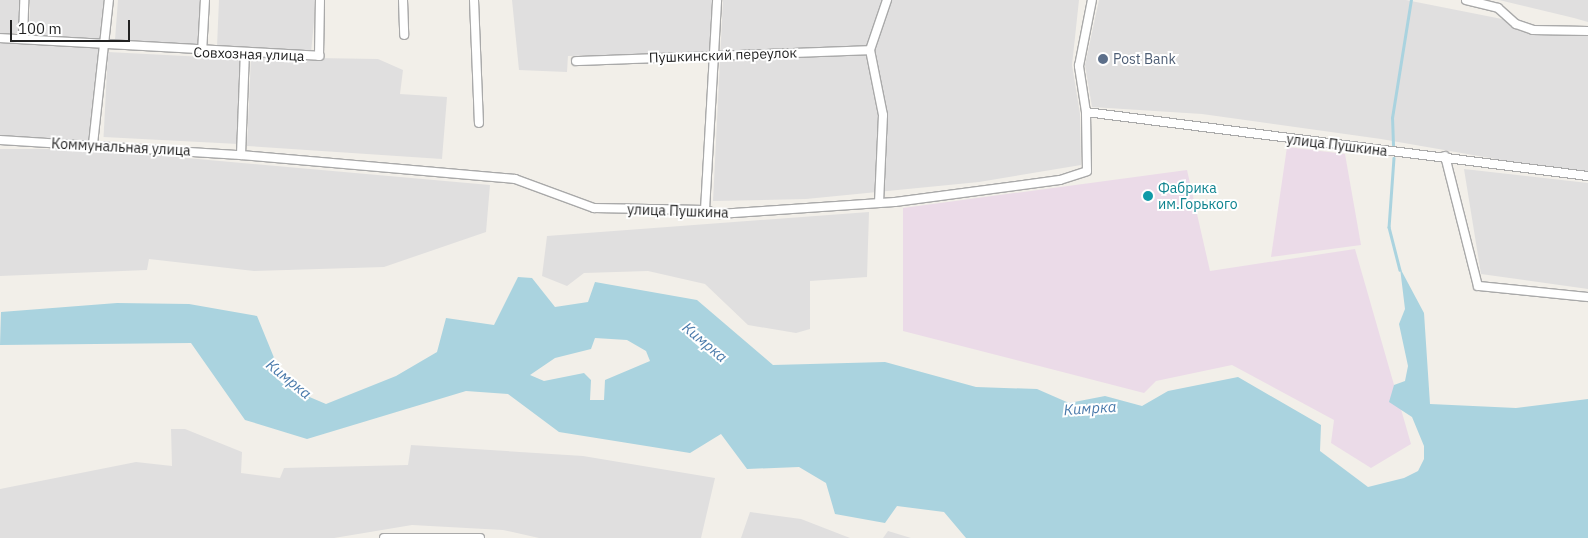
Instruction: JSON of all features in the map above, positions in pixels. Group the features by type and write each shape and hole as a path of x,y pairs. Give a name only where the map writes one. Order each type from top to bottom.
{"street":[{"path":"23,38 24,0"},
{"path":"93,144 109,0"},
{"path":"202,53 206,0"},
{"name":"Совхозная улица","path":"0,38 104,44 202,53 319,56 320,0"},
{"path":"403,0 404,35"},
{"path":"474,0 479,122"},
{"path":"705,210 717,0"},
{"path":"879,203 883,114 870,50 887,0"},
{"path":"1086,112 1079,66 1092,0"},
{"path":"1466,0 1498,8 1516,24 1533,30 1588,31"},
{"name":"Пушкинский переулок","path":"576,61 870,50"},
{"path":"241,154 245,53"},
{"name":"улица Пушкина","path":"241,154 515,179 594,208 705,210 718,214 879,203 1060,180 1087,170 1086,112 1445,156 1588,176"},
{"name":"Коммунальная улица","path":"0,140 241,154"},
{"path":"1445,156 1478,286 1588,297"},
{"path":"384,538 480,538"}],"shaded area":[{"path":"0,0 20,0 20,33 0,33"},
{"path":"30,0 104,0 90,140 0,139 0,43 29,42"},
{"path":"118,0 202,0 201,50 115,40"},
{"path":"219,0 316,0 311,53 217,47"},
{"path":"512,0 712,0 711,53 568,56 567,72 519,70"},
{"path":"723,0 1079,0 1072,65 1080,114 1081,165 979,182 806,199 713,201"},
{"path":"1099,0 1406,0 1588,36 1588,175 1381,139 1202,114 1092,107 1085,65"},
{"path":"1499,0 1588,0 1588,22 1574,18"},
{"path":"108,52 243,59 238,144 104,137"},
{"path":"251,57 378,59 403,70 400,94 447,97 442,159 247,146"},
{"path":"1287,147 1345,154 1361,245 1271,257"},
{"path":"0,149 86,149 490,185 486,232 384,267 254,271 149,259 147,270 0,276"},
{"path":"1464,169 1588,183 1588,289 1481,274"},
{"path":"1187,170 1210,271 1355,249 1411,444 1371,468 1331,443 1334,420 1232,365 1156,381 1144,393 903,331 903,208"},
{"path":"869,212 867,277 810,281 810,329 796,333 748,325 705,284 648,271 584,273 567,286 542,276 547,236"},
{"path":"171,429 185,429 242,452 241,473 280,478 284,468 408,465 411,445 583,456 715,478 701,538 539,538 503,530 412,525 334,538 0,538 0,489 136,462 172,466"},
{"path":"750,512 801,519 850,538 741,538"},
{"path":"888,531 911,538 883,538"}],"water":[{"name":"Кимрка","path":"1400,268 1424,313 1430,404 1516,408 1588,399 1588,538 966,538 944,512 897,506 885,523 835,514 826,483 799,467 747,469 721,434 690,453 559,432 508,394 466,391 307,439 245,420 191,343 0,345 1,312 117,303 189,304 257,316 277,365 293,390 326,404 396,376 437,352 446,318 494,325 518,277 532,278 555,307 588,302 595,282 697,300 773,365 885,362 976,387 1037,389 1069,403 1105,396 1142,406 1168,391 1238,377 1321,425 1320,451 1368,487 1404,478 1418,471 1424,459 1424,446 1412,417 1389,402 1394,385 1405,381 1408,366 1399,324 1405,309","holes":["595,338 627,340 646,351 650,361 605,380 604,400 590,400 591,380 584,373 544,381 530,375 555,358 591,349"]}],"waterway":[{"path":"1393,145 1392,118 1411,0"},
{"path":"1394,158 1389,227 1400,270"}],"place":[{"name":"Post Bank","path":"1103,59"},
{"name":"Фабрика им.Горького","path":"1148,196"}]}
